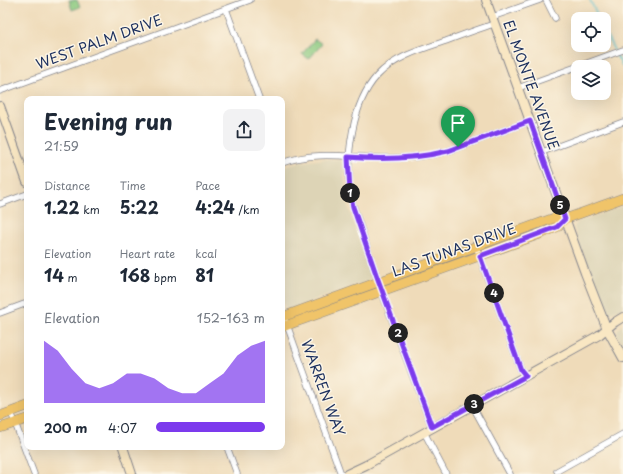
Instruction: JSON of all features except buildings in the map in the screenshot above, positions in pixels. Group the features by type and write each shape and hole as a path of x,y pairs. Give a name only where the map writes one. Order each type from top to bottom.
{"main road":[{"name":"LAS TUNAS DRIVE","path":"285,319 380,286 480,256 557,227 565,219 623,198"},
{"name":"LAS TUNAS DRIVE","path":"380,286 476,246 556,217 565,219"},
{"path":"0,416 24,407"},
{"path":"0,428 24,420"}],"street":[{"name":"WEST PALM DRIVE","path":"0,91 250,0"},
{"name":"EL MONTE AVENUE","path":"486,0 565,219 607,329 623,358"},
{"path":"432,427 380,286 353,207 350,191 348,157 355,122 361,99 368,86 389,65 400,58 540,0"},
{"path":"546,0 555,18"},
{"path":"226,9 258,96"},
{"path":"518,88 620,51"},
{"path":"0,106 24,174"},
{"path":"285,161 325,155 393,158 437,154 530,121"},
{"path":"542,152 623,122"},
{"path":"0,204 24,195"},
{"path":"476,246 521,370 526,376"},
{"path":"0,313 24,304"},
{"path":"347,474 599,335 623,317"},
{"name":"WARREN WAY","path":"285,322 341,474"},
{"path":"472,405 510,474"},
{"path":"11,412 24,447"},
{"path":"424,432 446,474"},
{"path":"556,471 623,434"},
{"path":"25,450 34,474"},
{"path":"124,450 132,474"},
{"path":"228,450 237,474"}],"shaded area":[{"path":"326,159 340,160 344,164 345,192 348,207 371,274 370,280 290,309 285,307 285,167 302,162"},
{"path":"623,206 623,307 608,314 603,308 574,228 578,222"},
{"path":"623,325 623,346 617,332"}],"green space":[{"path":"69,0 77,0 80,7 72,10"},
{"path":"315,39 322,44 309,59 302,54"}],"waterway":[{"path":"590,0 596,12"},
{"path":"611,44 615,52"},
{"path":"616,55 623,67"}],"route":[{"path":"530,121 565,219 557,227 480,256 521,370 526,376 432,427 353,207 350,191 348,157 412,157 437,154 458,147 530,121"}]}
